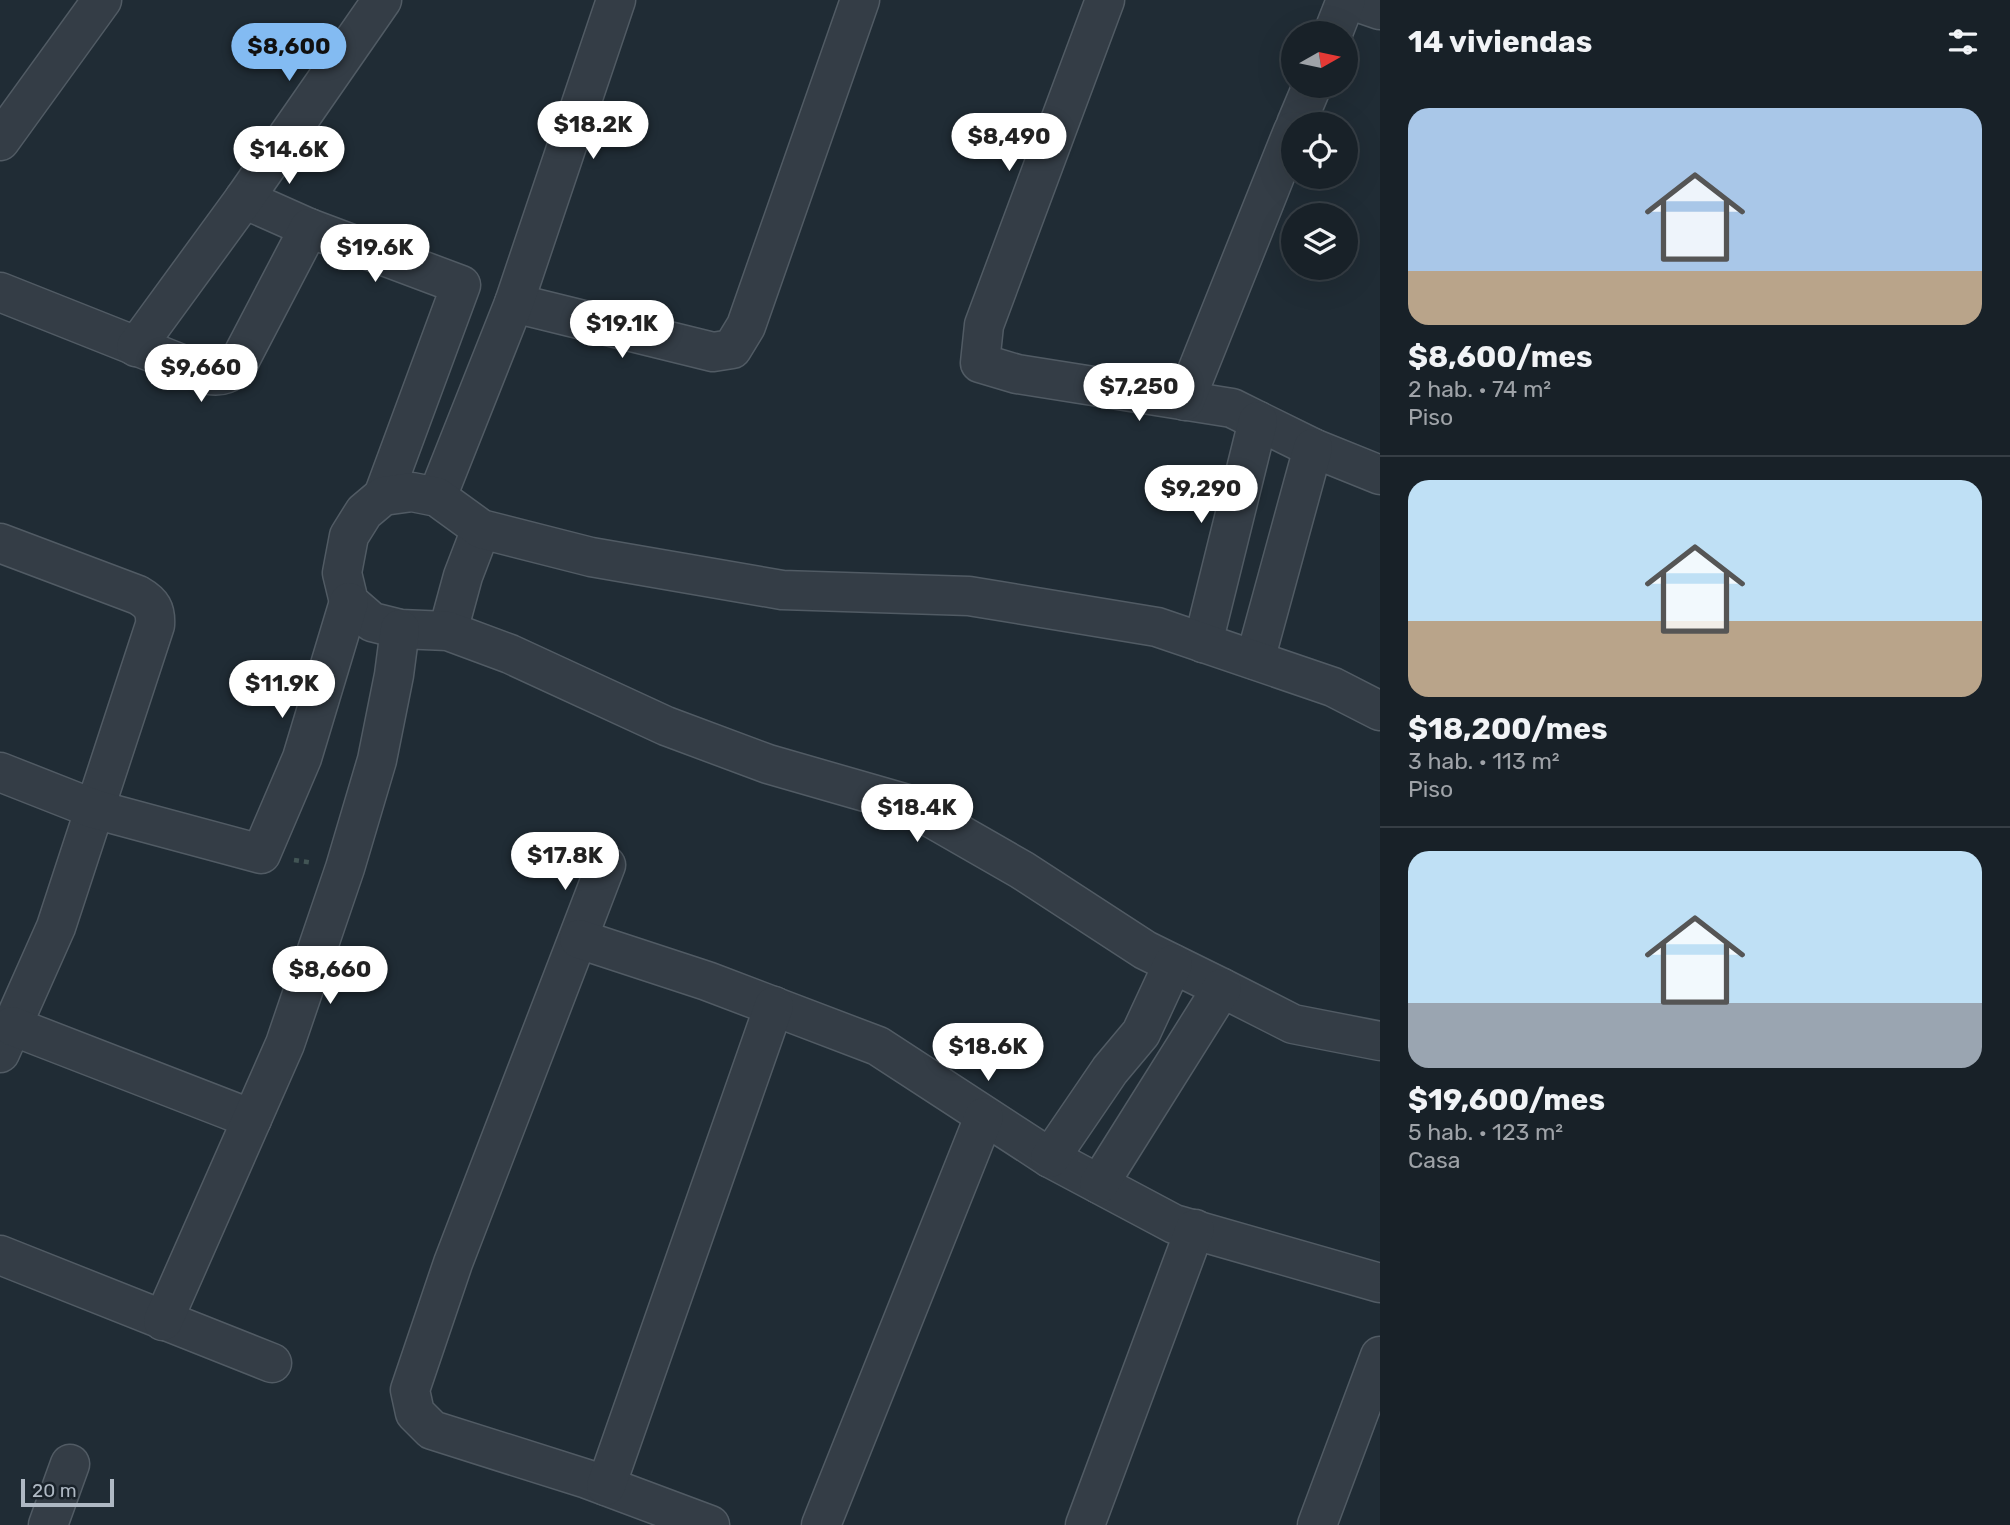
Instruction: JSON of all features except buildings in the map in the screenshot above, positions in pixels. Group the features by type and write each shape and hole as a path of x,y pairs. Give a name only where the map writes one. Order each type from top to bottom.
{"street":[{"path":"0,141 102,0"},
{"path":"136,347 244,199 382,0"},
{"path":"438,497 514,303 616,0"},
{"path":"514,303 713,352 732,349 746,326 860,0"},
{"path":"1105,0 984,325 980,363 1017,374 1232,408 1313,448 1380,475"},
{"path":"1339,21 1349,0 1380,10"},
{"path":"1185,401 1281,161"},
{"path":"0,772 94,809 261,855 302,758 349,602 342,573 349,536 363,513 383,496 461,285 309,228 244,199"},
{"path":"0,292 136,347 220,377 231,373 238,364 309,228"},
{"path":"1203,643 1258,421"},
{"path":"1255,660 1313,448"},
{"path":"383,496 412,492 438,497 481,529 591,557 782,590 970,596 1157,627 1333,687 1380,711"},
{"path":"448,631 463,576 481,529"},
{"path":"0,543 138,595 149,601 156,612 155,625 56,927 6,1040 252,1119"},
{"path":"349,602 372,622 400,629 448,631 510,654 666,726 768,764 907,804 1022,870 1145,950 1293,1024 1380,1041"},
{"path":"163,1321 285,1044 345,868 377,760 400,629"},
{"path":"606,865 453,1263 410,1390 415,1413 432,1430 606,1486 710,1525"},
{"path":"579,939 707,981 878,1046 1050,1158 1174,1224 1380,1283"},
{"path":"1050,1158 1110,1070 1140,1033 1174,964"},
{"path":"1099,1184 1222,988"},
{"path":"606,1486 774,1006"},
{"path":"821,1525 984,1116"},
{"path":"1085,1525 1195,1229"},
{"path":"0,1255 272,1363"},
{"path":"1317,1525 1380,1356"},
{"path":"48,1525 71,1464"}],"path":[{"path":"261,855 345,868"}]}
